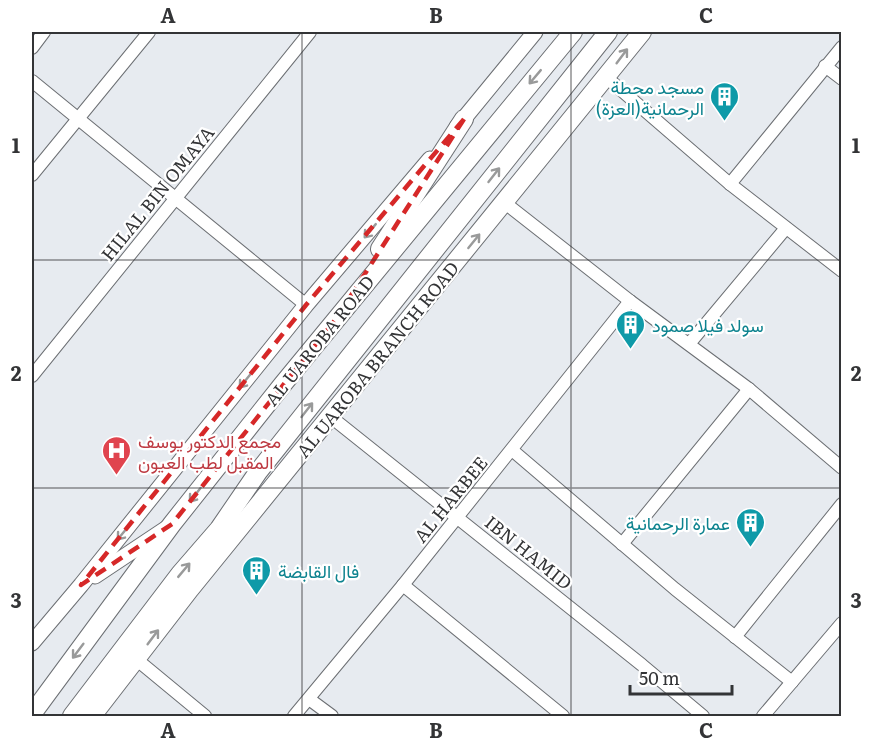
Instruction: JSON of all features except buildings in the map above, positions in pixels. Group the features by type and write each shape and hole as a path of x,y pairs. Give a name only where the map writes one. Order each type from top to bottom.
{"main road":[{"name":"AL UAROBA ROAD","path":"32,714 172,524 336,319 573,32"},
{"name":"AL UAROBA ROAD","path":"72,717 180,574 219,530 258,472 608,32"},
{"name":"AL UAROBA BRANCH ROAD","path":"92,717 277,480 331,417 642,32"},
{"path":"336,319 464,119"},
{"path":"219,530 277,480"}],"street":[{"path":"32,48 44,32"},
{"path":"32,175 149,32"},
{"name":"HILAL BIN OMAYA","path":"32,376 310,32"},
{"path":"32,643 306,305 535,32"},
{"path":"730,184 842,47"},
{"path":"825,66 842,79"},
{"path":"606,77 730,184 842,271"},
{"path":"32,81 306,305"},
{"path":"505,203 630,301 749,389 842,468"},
{"path":"689,344 786,228"},
{"name":"AL HARBEE","path":"294,717 403,585 630,301"},
{"path":"622,544 749,389"},
{"name":"IBN HAMID","path":"331,417 642,665 703,717"},
{"path":"512,450 622,544 792,682"},
{"path":"735,637 842,504"},
{"path":"81,585 172,524"},
{"path":"403,585 563,717"},
{"path":"763,717 842,623"},
{"path":"136,659 206,717"},
{"path":"309,699 332,717"}],"highlighted area":[{"path":"464,119 336,319 172,524 81,585 306,305"}],"place":[{"name":"مسجد محطة الرحمانية(العزة)","path":"725,122"},
{"name":"سولد فيلا صمود","path":"631,350"},
{"name":"مجمع الدكتور يوسف المقبل لطب العيون","path":"117,476"},
{"name":"عمارة الرحمانية","path":"751,548"},
{"name":"فال القابضة","path":"257,596"}]}
